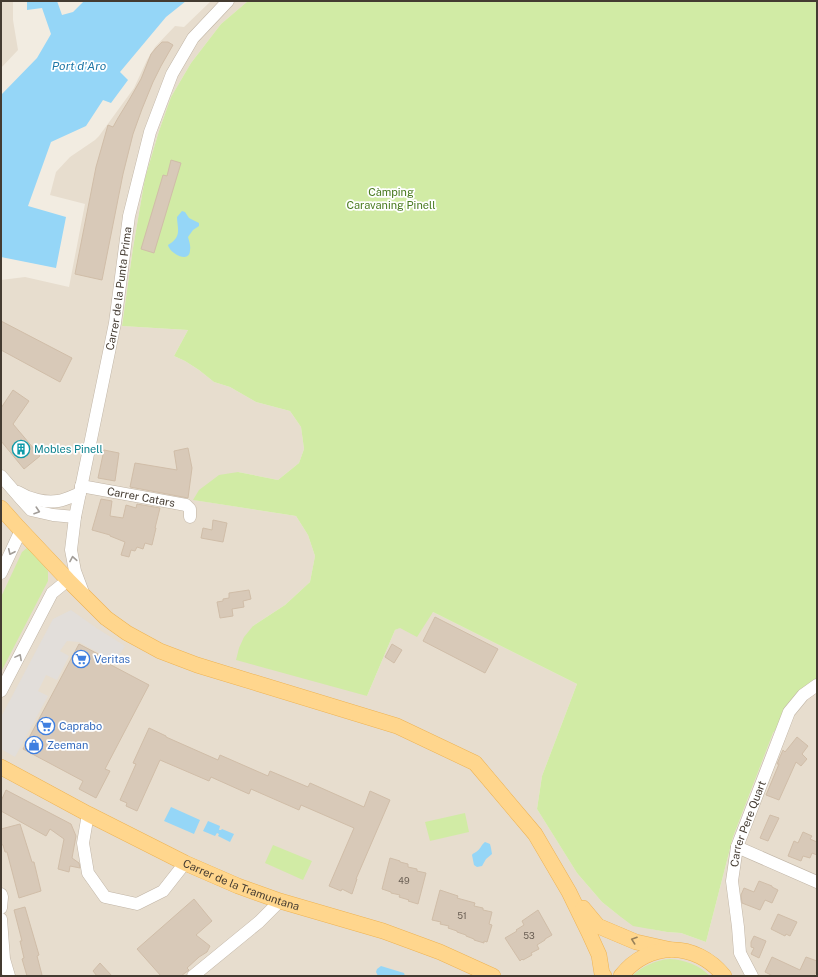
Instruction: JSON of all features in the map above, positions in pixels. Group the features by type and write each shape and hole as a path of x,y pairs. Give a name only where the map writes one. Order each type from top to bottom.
{"main road":[{"path":"1,508 68,580 106,618 127,634 160,651 197,665 397,726 475,763 535,834 569,892 598,955 602,974 604,976"},
{"name":"Carrer de la Tramuntana","path":"1,767 88,814 185,863 238,886 280,901 383,931 440,952 493,976"},
{"path":"569,892 598,926 636,942 672,950"},
{"path":"621,976 629,966 642,957 656,952 672,950 692,952 715,966 724,976"},
{"path":"593,976 595,973 598,955"}],"street":[{"name":"Carrer de la Punta Prima","path":"84,596 75,571 71,550 75,516 114,323 129,216 150,132 172,74 193,38 228,1"},
{"path":"1,476 5,489 32,510 53,515 75,516"},
{"path":"5,489 43,501 58,501 80,490"},
{"name":"Carrer Catars","path":"80,490 186,504 190,509 190,517"},
{"path":"1,573 21,530"},
{"path":"1,691 52,593 68,580"},
{"name":"Carrer Pere Quart","path":"752,976 740,952 732,882 737,847 789,712 803,695 817,685"},
{"path":"88,814 83,843 88,873 105,897 137,904 164,891 185,863"},
{"path":"737,847 817,882"},
{"path":"1,894 1,908"},
{"path":"193,976 259,922 280,901"},
{"path":"1,919 4,959 9,976"}],"shaded area":[{"path":"1,1 13,1 13,20 18,50 1,68"},
{"path":"211,1 248,1 221,24 191,63 171,97 145,178 122,326 188,330 174,356 199,370 214,382 230,387 256,402 290,411 301,427 304,449 299,463 278,480 238,472 194,500 296,516 308,535 315,556 310,582 285,605 253,626 367,696 395,630 433,612 577,684 542,776 537,809 577,873 602,902 617,914 651,929 681,933 706,942 733,837 773,733 807,689 817,685 817,976 1,976 1,280 25,277 69,287 85,204 50,195 56,172 70,157 99,136 134,88 155,47 175,26 184,27"},
{"path":"71,610 125,646 115,662 79,642 67,641 60,651 69,656 57,680 46,675 38,691 48,696 15,757 1,749 1,717 53,619"}],"green space":[{"name":"Càmping Caravaning Pinell","path":"248,1 817,1 817,685 807,689 773,733 733,837 706,942 681,933 633,926 617,914 602,902 577,873 537,809 542,776 577,684 433,612 417,637 400,628 395,630 367,696 236,660 244,637 253,626 285,605 310,582 315,556 308,535 296,516 193,500 199,490 219,475 238,472 278,480 299,463 304,449 301,427 290,411 256,402 230,387 214,382 199,370 174,356 188,330 122,326 145,178 171,97 191,63 221,24"},
{"path":"28,547 48,571 48,581 1,672 1,597 22,552"},
{"path":"465,813 469,832 430,841 425,822"},
{"path":"273,845 312,861 303,880 265,863"},
{"path":"670,959 692,964 710,976 632,976 640,969 650,964"}],"water":[{"name":"Port d'Aro","path":"27,1 57,1 62,15 73,12 84,1 186,1 166,17 120,72 128,80 111,103 103,100 86,126 51,142 28,206 66,217 56,268 1,257 1,95 37,58 51,34 42,8 27,10"},
{"path":"182,211 185,212 189,218 199,223 199,226 193,230 188,237 190,247 189,254 184,257 172,252 168,245 177,236 177,217"},
{"path":"171,807 200,820 194,834 164,821"},
{"path":"208,821 220,826 219,830 222,829 234,834 230,842 218,836 219,834 217,833 215,836 203,831"},
{"path":"485,842 490,844 492,854 486,859 482,866 477,867 474,865 472,855 479,850"},
{"path":"381,966 404,973 405,976 378,976 376,972"}],"building":[{"path":"162,42 168,42 173,45 153,82 133,134 123,174 102,280 75,274 96,167 108,125 113,127 141,79 151,54"},
{"path":"171,160 181,163 154,253 141,249 163,175 167,176"},
{"path":"1,321 72,358 60,382 1,350"},
{"path":"13,390 29,401 13,424 40,456 24,469 1,441 1,408"},
{"path":"188,448 192,468 188,498 130,487 135,463 177,470 174,451"},
{"path":"104,450 119,453 115,481 98,478"},
{"path":"101,499 112,501 110,516 123,518 126,505 136,508 137,504 160,508 152,545 145,543 143,549 137,547 135,551 131,550 129,557 121,555 125,542 110,535 92,530"},
{"path":"213,520 227,523 223,542 201,538 203,528 212,530"},
{"path":"249,590 251,599 243,601 244,607 232,609 233,616 220,618 217,602 229,598 229,593"},
{"path":"435,617 498,649 485,673 423,641"},
{"path":"79,644 98,654 96,657 149,685 105,769 110,771 96,798 79,789 83,781 23,749"},
{"path":"392,644 402,650 394,663 385,657"},
{"path":"149,728 218,760 220,755 268,776 270,771 308,787 310,783 364,807 370,791 390,800 356,879 352,894 342,889 341,891 329,886 354,828 301,805 299,810 251,789 249,794 211,777 209,781 160,760 137,811 126,806 127,803 120,800 136,764 133,763"},
{"path":"797,737 808,746 802,754 807,759 801,766 796,762 779,800 766,795 779,764 777,764 783,750 785,752"},
{"path":"6,790 71,824 76,836 72,858 79,863 80,868 70,866 69,872 58,869 64,839 50,829 46,836 1,811 1,801"},
{"path":"770,815 779,818 768,841 760,838"},
{"path":"20,824 32,862 34,862 41,891 19,898 7,852 5,852 3,845 1,844 1,829"},
{"path":"803,832 812,836 810,839 817,842 817,855 812,853 810,858 803,856 801,861 788,856 794,841 798,843"},
{"path":"390,858 408,864 408,867 417,869 417,871 426,873 418,904 399,897 400,895 382,889"},
{"path":"759,881 778,890 772,903 765,900 760,910 742,903 741,895 744,888 754,892"},
{"path":"440,890 458,896 457,898 475,903 474,906 483,908 483,910 492,912 489,924 492,925 487,942 484,941 484,943 474,940 448,928 449,926 440,924 441,922 432,920"},
{"path":"194,899 212,921 196,935 210,946 207,952 187,968 189,970 181,976 161,976 137,949"},
{"path":"25,907 39,955 37,956 42,975 27,976 22,959 24,958 20,941 22,941 14,910"},
{"path":"538,910 552,935 537,945 539,949 531,953 532,955 520,961 505,938 517,931 516,930 524,925 522,921"},
{"path":"778,914 797,922 790,936 786,934 785,936 771,929"},
{"path":"754,936 766,941 759,958 751,954 754,948 751,947 751,942"},
{"path":"772,957 800,970 806,957 817,961 817,970 814,976 773,976 765,972"},
{"path":"100,963 112,976 97,976 93,971"}],"place":[{"name":"Mobles Pinell","path":"21,449"},
{"name":"Veritas","path":"81,659"},
{"name":"Caprabo","path":"46,726"},
{"name":"Zeeman","path":"34,745"}]}
